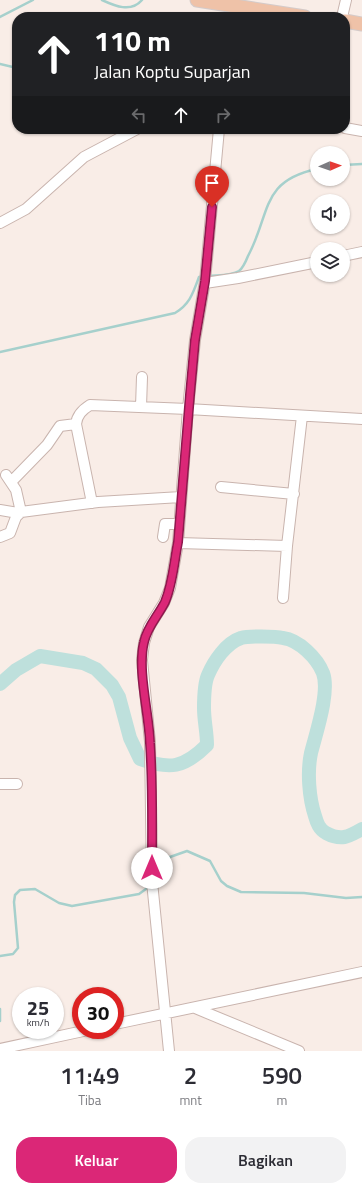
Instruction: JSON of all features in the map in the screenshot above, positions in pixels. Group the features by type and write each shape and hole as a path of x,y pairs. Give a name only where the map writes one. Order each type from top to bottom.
{"main road":[{"path":"197,0 272,12"},
{"path":"350,22 362,24"}],"street":[{"path":"343,12 346,0"},
{"path":"350,129 362,131"},
{"path":"0,223 26,209 84,158 128,134"},
{"path":"169,1051 152,886 152,798 150,742 142,660 144,643 149,627 164,603 170,588 178,542 195,340 205,282 220,134"},
{"path":"350,255 362,252"},
{"path":"205,282 245,277 310,263"},
{"path":"141,407 142,377"},
{"path":"92,503 76,424 77,417 90,405 362,419"},
{"path":"284,598 287,546 302,416"},
{"path":"0,538 10,533 20,513 11,482 47,445 60,426 76,424"},
{"path":"221,487 294,494"},
{"path":"0,510 20,513 92,503 181,497"},
{"path":"163,537 164,524 179,524"},
{"path":"178,542 287,546"},
{"path":"0,784 17,784"},
{"path":"124,1022 362,972"},
{"path":"195,1008 299,1051"},
{"path":"0,1049 72,1033"}],"waterway":[{"path":"0,17 33,0"},
{"path":"102,0 123,7 133,6 142,0"},
{"path":"0,64 12,67"},
{"path":"350,165 362,164"},
{"path":"209,276 232,274 240,270 255,240 270,201 276,190 285,182 299,174 310,171"},
{"path":"0,352 175,313 188,302 199,277 204,276"},
{"path":"0,684 16,670 40,656 83,663 96,669 112,685 119,697 130,738 140,759 160,765 176,765 199,753 207,745 204,692 208,675 221,653 230,644 244,637 274,637 289,639 301,646 312,656 320,667 325,681 324,701 311,753 309,768 310,793 317,821 320,828 336,837 348,836 362,829"},
{"path":"154,883 158,881 170,857 187,851 210,861 221,881 227,886 241,892 304,893 346,898 362,897"},
{"path":"0,956 13,954 18,948 14,902 15,895 20,890 35,889 59,903 72,906 139,894 150,886"},
{"path":"0,1009 0,1021"}],"route":[{"path":"152,868 150,742 142,660 144,643 149,627 164,603 170,588 178,542 195,340 205,281 212,207"}]}
